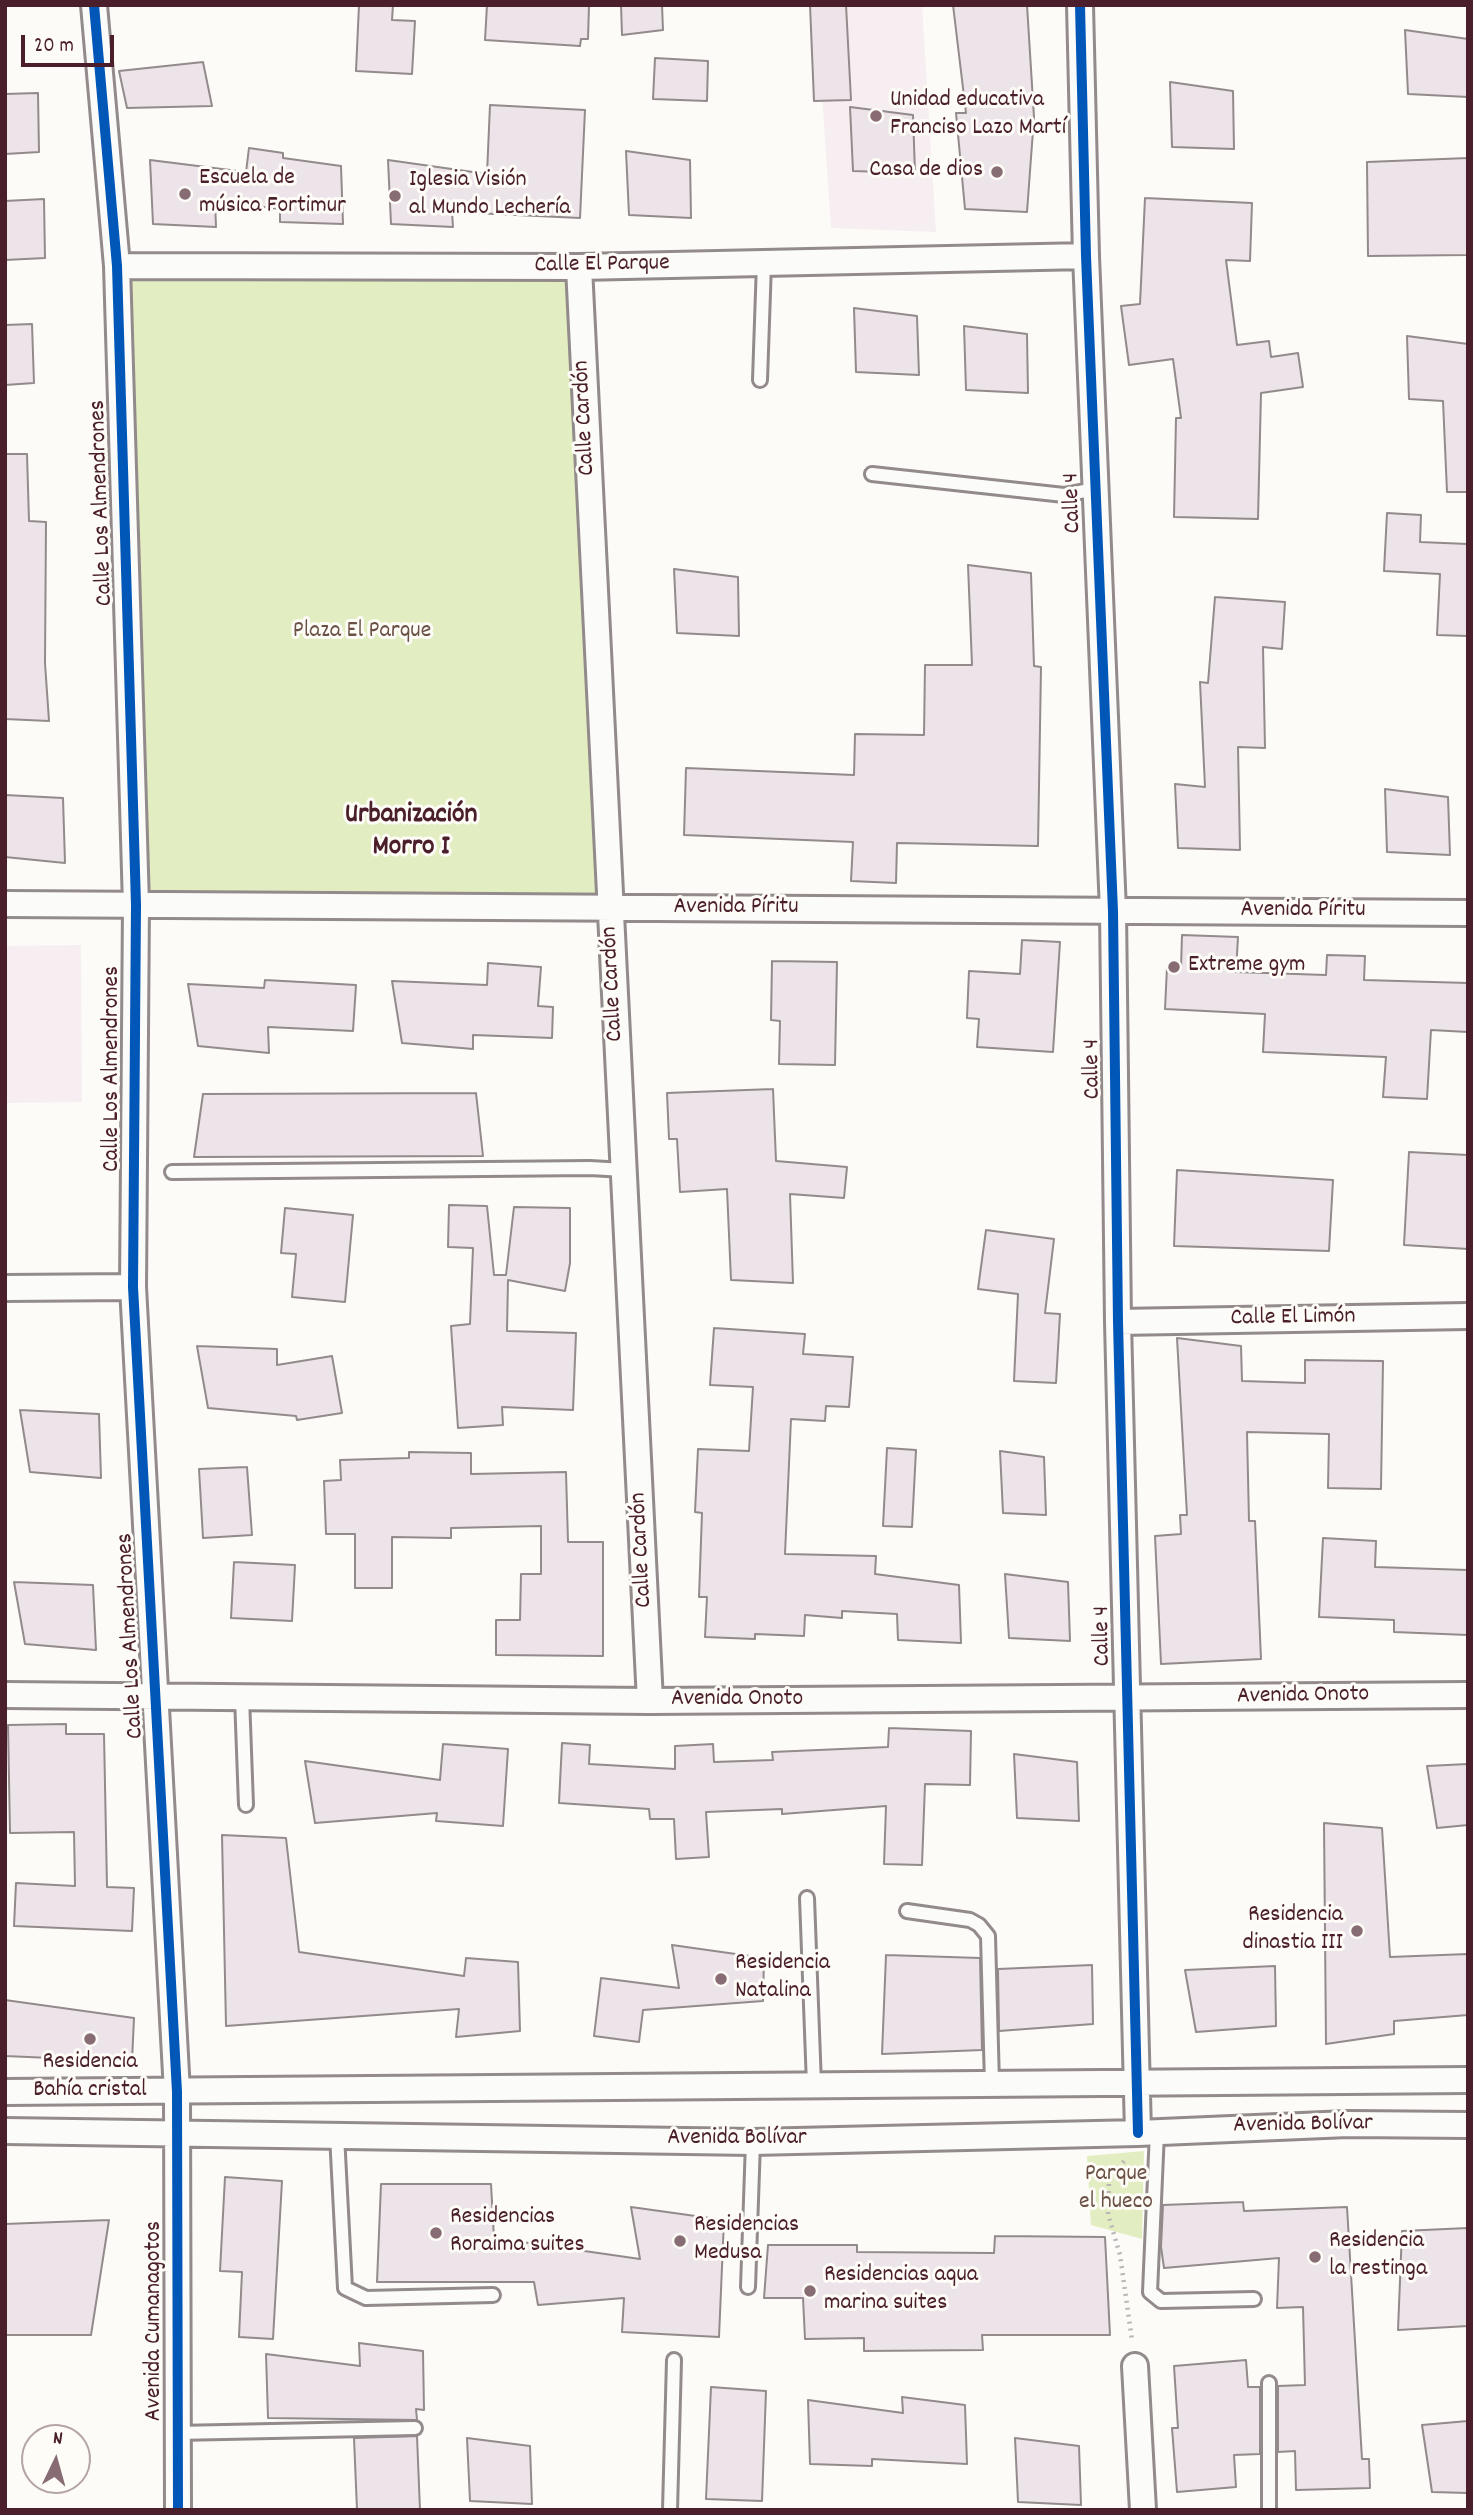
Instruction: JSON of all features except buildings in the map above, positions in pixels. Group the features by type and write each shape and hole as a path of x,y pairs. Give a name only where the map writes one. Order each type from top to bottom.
{"street":[{"name":"Calle Los Almendrones","path":"94,5 117,266 136,905 133,1287 157,1696 177,2132"},
{"name":"Calle 4","path":"1080,5 1086,256 1113,911 1118,1322 1136,2082 1147,2133"},
{"name":"Calle El Parque","path":"117,266 579,267 1086,256"},
{"name":"Calle Cardón","path":"579,267 650,1701"},
{"name":"Avenida Píritu","path":"5,904 1468,913"},
{"path":"5,1288 133,1287"},
{"name":"Calle El Limón","path":"1118,1322 1468,1316"},
{"name":"Avenida Onoto","path":"5,1695 650,1701 1126,1700 1468,1695"},
{"name":"Avenida Bolívar","path":"5,2092 1468,2080"},
{"name":"Avenida Bolívar","path":"5,2131 753,2142 1147,2133 1348,2124 1468,2125"},
{"name":"Avenida Cumanagotos","path":"177,2132 178,2510"},
{"path":"1135,2366 1143,2510"}],"lane":[{"path":"760,380 764,263"},
{"path":"872,474 1064,495 1095,489"},
{"path":"172,1172 590,1168 624,1170"},
{"path":"242,1697 246,1805"},
{"path":"807,1898 814,2085"},
{"path":"907,1911 970,1920 979,1925 988,1936 992,2084"},
{"path":"1147,2133 1150,2292 1161,2301 1254,2299"},
{"path":"337,2135 345,2288 366,2298 493,2295"},
{"path":"748,2287 753,2142"},
{"path":"670,2510 674,2360"},
{"path":"1269,2382 1269,2510"},
{"path":"177,2433 415,2428"}],"path":[{"path":"1135,2366 1120,2255 1108,2214 1109,2180 1147,2133"}],"shaded area":[{"name":"Unidad educativa Franciso Lazo Martí","path":"816,5 922,5 936,232 831,228"},
{"path":"81,945 82,1102 5,1103 5,946"}],"green space":[{"name":"Plaza El Parque","path":"117,266 579,267 610,908 136,905"},
{"name":"Parque el hueco","path":"1144,2151 1142,2239 1091,2225 1087,2156"}],"cycle path":[{"path":"94,5 117,266 136,905 133,1287 177,2092 178,2510"},
{"path":"1080,5 1086,256 1113,911 1118,1322 1138,2133"}],"place":[{"name":"Unidad educativa Franciso Lazo Martí","path":"876,116"},
{"name":"Casa de dios","path":"997,172"},
{"name":"Escuela de música Fortimur","path":"185,194"},
{"name":"Iglesia Visión al Mundo Lechería","path":"395,196"},
{"name":"Extreme gym","path":"1174,967"},
{"name":"Residencia dinastia III","path":"1357,1931"},
{"name":"Residencia Natalina","path":"721,1979"},
{"name":"Residencia Bahía cristal","path":"90,2039"},
{"name":"Residencias Roraima suites","path":"436,2233"},
{"name":"Residencias Medusa","path":"680,2241"},
{"name":"Residencia la restinga","path":"1315,2257"},
{"name":"Residencias aqua marina suites","path":"810,2291"}],"district":[{"name":"Urbanización Morro I","path":"411,833"}]}
